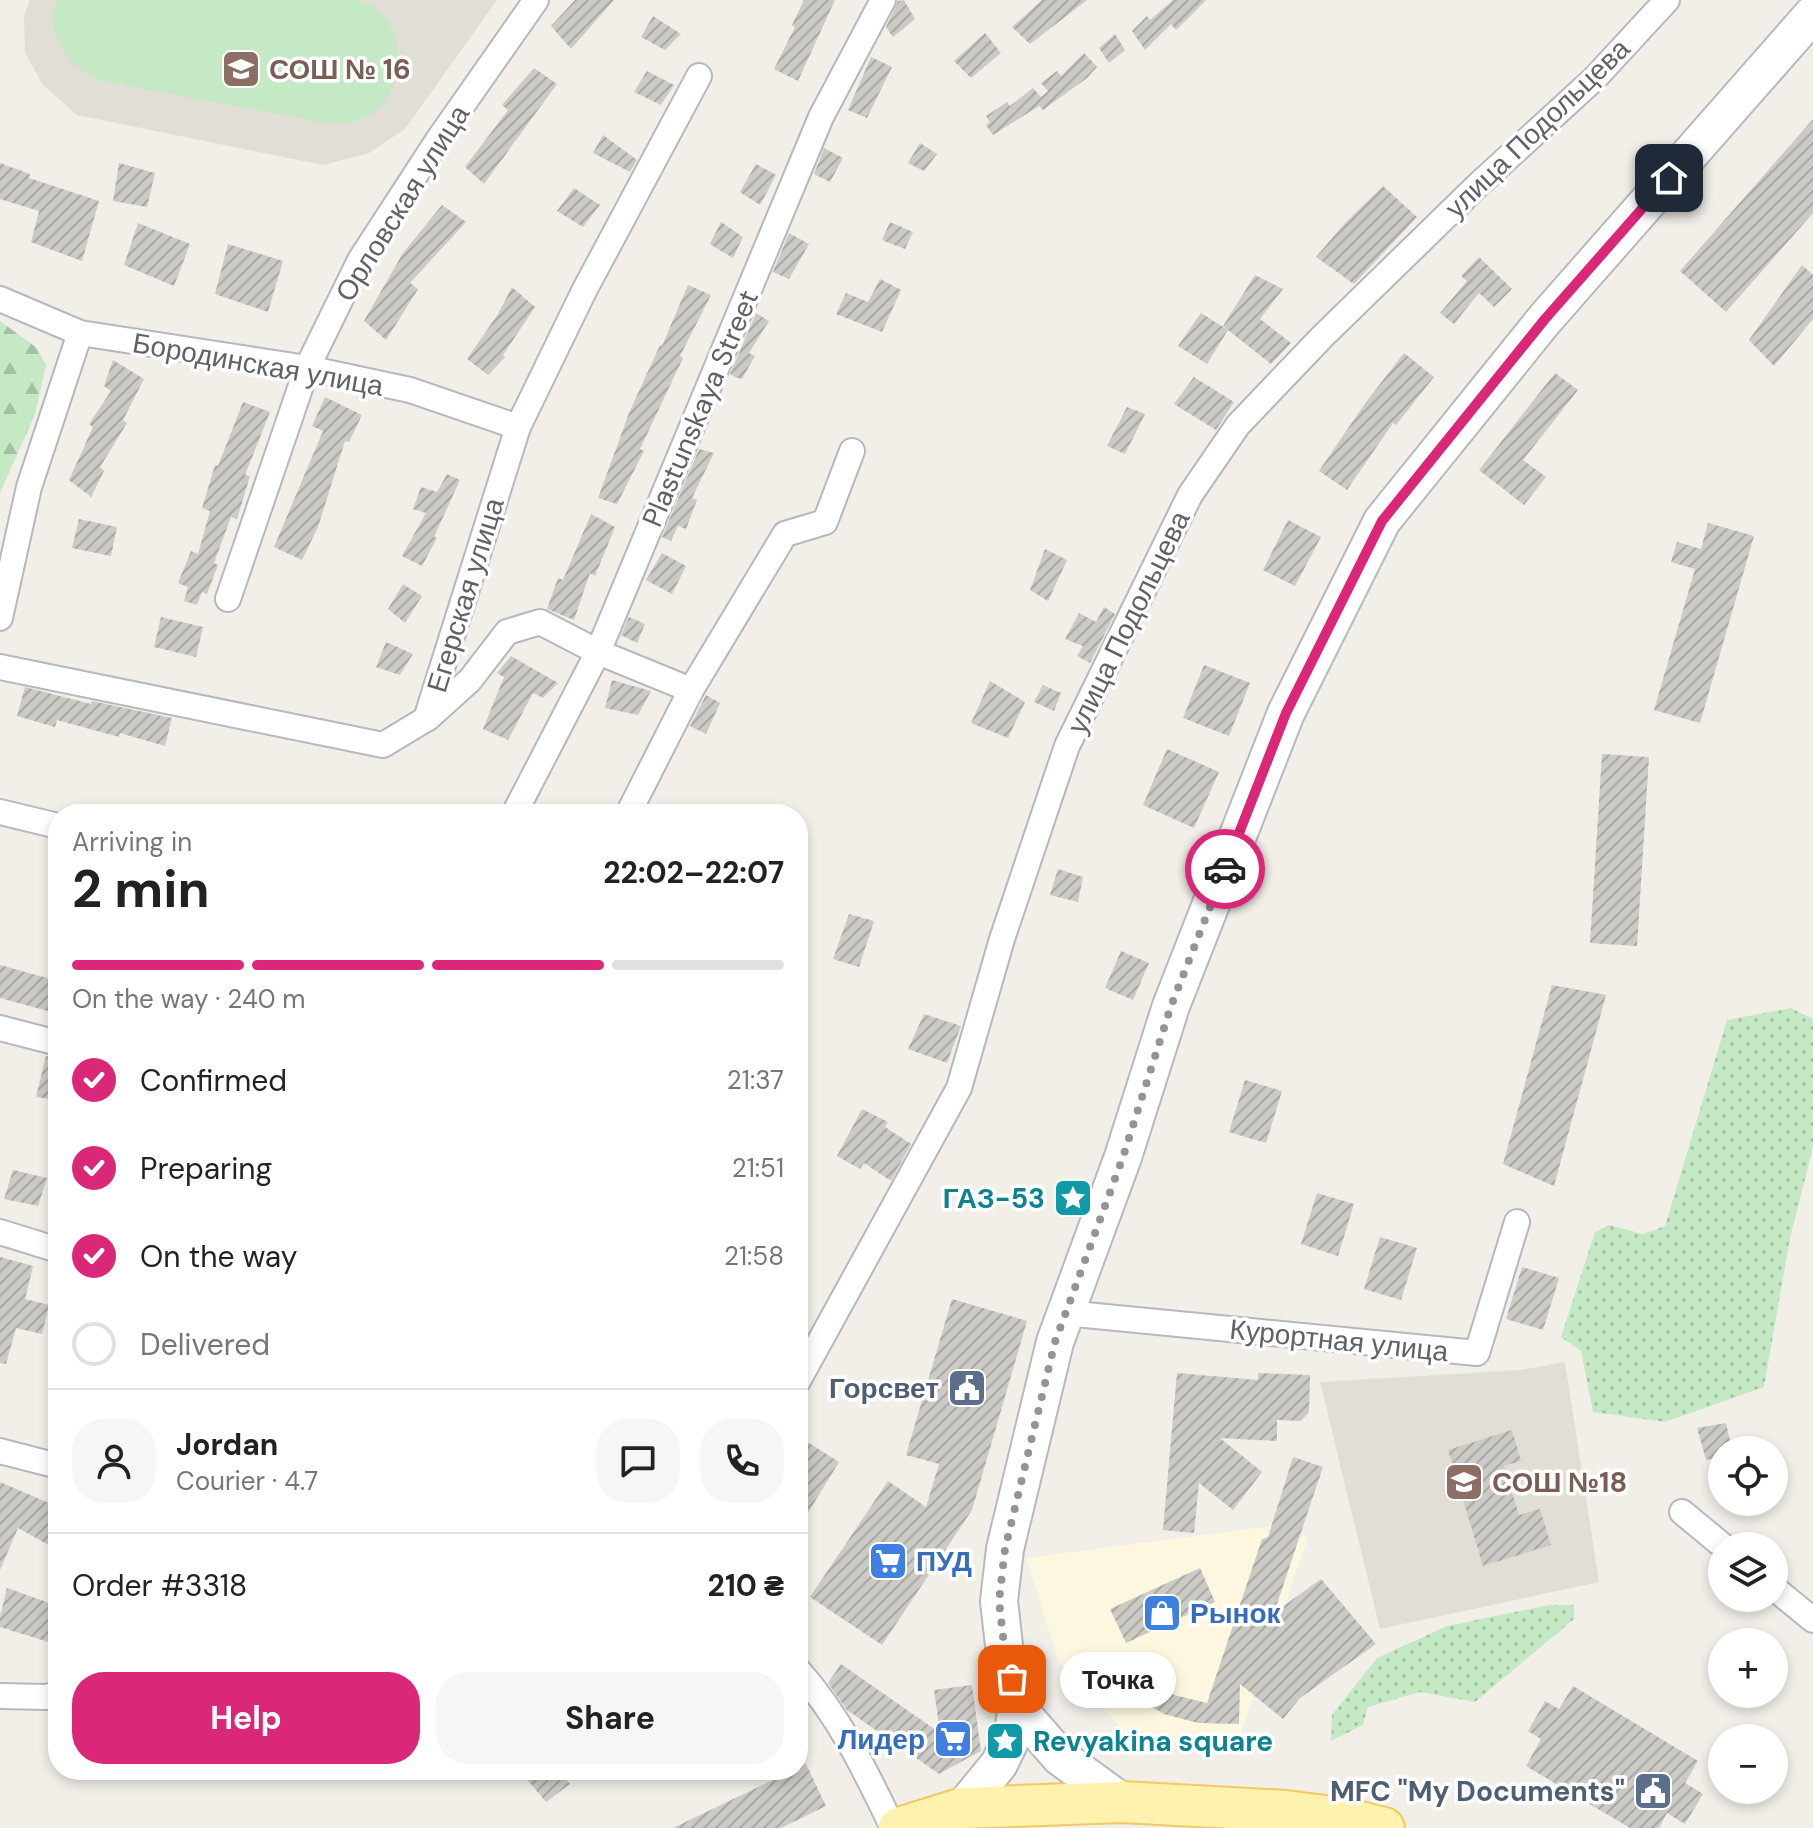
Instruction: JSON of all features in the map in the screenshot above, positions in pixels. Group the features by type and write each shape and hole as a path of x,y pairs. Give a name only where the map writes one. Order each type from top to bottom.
{"main road":[{"path":"1122,1802 1060,1757 1026,1718 1005,1654 999,1601 1009,1534 1055,1342 1123,1157 1171,1006 1286,713 1382,521 1545,319 1813,14"},
{"path":"963,1808 999,1764 1012,1737 1018,1701"},
{"path":"896,1828 963,1808 1122,1802 1286,1811 1348,1819 1384,1828"}],"street":[{"name":"Орловская улица","path":"228,599 307,368 360,260 438,140 536,0"},
{"name":"Plastunskaya Street","path":"519,804 598,652 821,117 883,0"},
{"name":"улица Подольцева","path":"808,1363 959,1088 1002,939 1067,746 1190,495 1238,425 1290,370 1478,185 1595,78 1667,0"},
{"name":"Егерская улица","path":"0,667 383,745 426,719 518,427 584,291 699,76"},
{"name":"Бородинская улица","path":"0,299 80,333 307,368 410,390 518,427"},
{"path":"0,618 29,487 80,333"},
{"path":"633,804 691,690 785,534 825,522 852,451"},
{"path":"426,719 470,680 507,632 540,622 598,652 691,690"},
{"path":"0,812 48,824"},
{"path":"0,1028 48,1040"},
{"name":"Курортная улица","path":"1065,1313 1477,1353 1517,1222"},
{"path":"0,1232 48,1247"},
{"path":"0,1451 48,1463"},
{"path":"1682,1512 1708,1534"},
{"path":"1788,1599 1813,1620"},
{"path":"808,1681 823,1698 850,1741 896,1828"},
{"path":"0,1696 48,1696"}],"shaded area":[{"name":"СОШ № 16","path":"30,0 497,0 405,129 369,153 323,165 77,115 43,85 25,53 24,16"},
{"name":"СОШ №18","path":"1565,1362 1599,1582 1380,1629 1320,1382 1521,1370"},
{"name":"Рынок","path":"1272,1526 1308,1538 1234,1752 1128,1735 1059,1662 1026,1558"}],"green space":[{"path":"57,0 359,0 383,15 395,36 398,65 395,80 390,93 370,115 353,122 331,124 97,80 77,66 61,47 53,25"},
{"path":"0,321 37,348 46,365 35,414 0,493"},
{"path":"1791,1008 1813,1019 1813,1147 1790,1238 1764,1387 1665,1422 1593,1412 1581,1351 1561,1337 1595,1232 1609,1225 1643,1234 1665,1226 1727,1020"},
{"path":"1549,1605 1574,1605 1574,1619 1475,1702 1420,1692 1368,1707 1363,1725 1331,1741 1332,1715 1377,1658 1447,1626"}],"building":[{"path":"575,0 614,0 571,49 551,26"},
{"path":"804,0 835,0 798,81 774,69 795,27 792,25"},
{"path":"904,0 915,19 893,37 886,27 898,1"},
{"path":"1042,0 1087,0 1030,44 1012,27"},
{"path":"1173,0 1206,0 1176,30 1171,24 1145,50 1132,31 1147,16 1150,20"},
{"path":"653,16 681,34 665,50 641,37"},
{"path":"985,33 1001,53 971,78 954,61"},
{"path":"1115,34 1125,50 1109,63 1099,48"},
{"path":"1084,53 1097,67 1087,78 1043,110 1039,106 993,135 986,125 990,122 986,116 1007,102 1010,106 1033,88 1041,97 1048,91 1041,83 1057,71 1061,76"},
{"path":"871,57 892,67 867,118 848,110"},
{"path":"534,68 557,84 484,184 465,167 508,110 502,105"},
{"path":"647,71 674,85 661,105 634,92"},
{"path":"1813,119 1813,213 1726,312 1680,271"},
{"path":"603,135 637,160 630,172 593,153"},
{"path":"920,143 937,154 924,171 908,163"},
{"path":"824,148 843,158 830,182 814,174"},
{"path":"0,163 30,174 29,178 99,201 82,261 31,242 39,211 0,199"},
{"path":"119,163 155,173 147,207 113,201"},
{"path":"756,164 776,175 760,205 740,192"},
{"path":"1383,186 1417,217 1354,284 1316,257"},
{"path":"574,188 600,205 583,227 557,211"},
{"path":"442,205 466,222 410,283 418,289 386,340 364,321 403,253"},
{"path":"721,222 743,237 733,258 710,244"},
{"path":"890,222 913,232 905,249 882,240"},
{"path":"138,223 190,244 174,286 124,265"},
{"path":"789,233 809,244 789,279 773,272"},
{"path":"228,244 283,261 268,312 215,294"},
{"path":"1479,257 1512,289 1494,307 1479,293 1454,324 1440,313 1467,281 1461,276"},
{"path":"1802,265 1813,275 1813,319 1774,366 1749,340"},
{"path":"1255,275 1283,289 1260,319 1291,343 1271,364 1223,326"},
{"path":"880,279 901,290 882,332 836,314 846,293 868,302"},
{"path":"688,285 711,295 680,356 683,358 640,449 644,451 617,504 598,498 629,413"},
{"path":"512,287 535,307 503,355 505,357 488,375 467,359 498,314"},
{"path":"756,313 769,321 749,353 755,356 742,379 730,374"},
{"path":"1201,313 1228,330 1207,364 1178,346"},
{"path":"1404,353 1434,377 1396,425 1393,423 1347,490 1319,471"},
{"path":"113,360 144,379 123,420 127,423 100,467 104,471 91,497 69,480 93,427 89,424 111,391 104,386"},
{"path":"1555,373 1578,390 1523,460 1546,477 1524,505 1479,470"},
{"path":"1194,377 1234,402 1216,430 1174,404"},
{"path":"325,397 362,415 349,442 345,441 318,527 302,560 274,547 323,431 312,426"},
{"path":"243,402 270,412 245,475 250,476 237,519 231,517 214,563 218,565 207,594 202,592 197,605 184,601 188,587 178,583 191,551 198,554 210,511 202,508 215,465 218,466"},
{"path":"1127,407 1145,414 1125,454 1107,446"},
{"path":"699,449 714,453 692,498 697,500 686,529 678,526 671,541 662,537"},
{"path":"447,474 460,480 434,537 437,538 422,566 402,556 426,513 413,509 421,487 437,492"},
{"path":"591,514 615,527 595,576 590,573 574,620 547,609 558,578 563,580"},
{"path":"79,519 117,527 111,556 72,548"},
{"path":"1288,520 1321,537 1295,586 1263,570"},
{"path":"1708,523 1754,536 1700,723 1654,710 1695,569 1671,562 1677,542 1701,549"},
{"path":"1045,549 1067,560 1048,601 1030,590"},
{"path":"662,553 686,566 672,594 646,580"},
{"path":"403,584 422,596 405,623 388,609"},
{"path":"1104,607 1115,614 1090,663 1077,656 1083,646 1065,639 1079,613 1096,622"},
{"path":"161,617 203,627 196,657 154,647"},
{"path":"629,617 645,624 637,643 621,635"},
{"path":"386,642 413,654 400,675 376,667"},
{"path":"511,656 558,683 543,698 533,693 508,740 483,729 504,677 497,673"},
{"path":"1204,665 1250,683 1229,736 1183,718"},
{"path":"612,680 651,691 638,715 605,708"},
{"path":"990,681 1025,702 1008,738 971,723"},
{"path":"1043,685 1061,693 1054,711 1034,702"},
{"path":"25,687 91,704 92,701 172,718 165,746 57,720 55,727 17,716"},
{"path":"706,695 720,703 706,734 690,726"},
{"path":"1167,749 1219,772 1194,828 1143,805"},
{"path":"1602,754 1649,757 1637,946 1590,943"},
{"path":"1058,869 1083,877 1078,902 1050,895"},
{"path":"849,914 874,921 859,967 833,959"},
{"path":"1121,951 1149,963 1133,1000 1105,988"},
{"path":"0,965 48,978 48,1011 0,998"},
{"path":"1552,985 1606,995 1554,1186 1503,1164"},
{"path":"924,1014 961,1026 947,1063 908,1049"},
{"path":"46,1056 48,1056 48,1099 36,1097"},
{"path":"1245,1080 1282,1091 1266,1143 1229,1132"},
{"path":"862,1109 888,1122 885,1127 911,1144 891,1181 864,1163 860,1169 837,1156"},
{"path":"13,1170 47,1178 38,1206 4,1199"},
{"path":"1317,1193 1354,1204 1338,1256 1301,1244"},
{"path":"1380,1237 1417,1248 1401,1300 1364,1289"},
{"path":"0,1257 33,1266 25,1299 48,1305 48,1309 42,1334 16,1328 6,1364 0,1363"},
{"path":"1522,1267 1559,1278 1543,1330 1506,1319"},
{"path":"952,1299 1027,1321 972,1510 882,1645 810,1597 888,1481 926,1507 939,1464 906,1455"},
{"path":"1177,1373 1258,1380 1258,1373 1310,1375 1309,1412 1301,1421 1277,1420 1277,1441 1220,1438 1262,1472 1233,1510 1199,1483 1194,1533 1163,1530"},
{"path":"1726,1423 1729,1436 1708,1436 1708,1460 1706,1460 1697,1428"},
{"name":"СОШ №18","path":"1512,1430 1521,1461 1504,1466 1519,1515 1540,1509 1551,1545 1483,1566 1448,1450"},
{"path":"808,1442 839,1462 808,1513"},
{"path":"1293,1457 1323,1467 1274,1613 1321,1579 1376,1644 1300,1698 1283,1719 1240,1684 1239,1724 1198,1723 1164,1714 1121,1689 1132,1670 1174,1695 1207,1703 1262,1539 1268,1537"},
{"path":"0,1482 48,1503 48,1544 18,1528 0,1570"},
{"path":"1200,1568 1215,1602 1126,1643 1110,1609"},
{"path":"7,1588 48,1602 48,1642 0,1627"},
{"path":"841,1664 940,1733 934,1690 972,1685 981,1751 939,1774 847,1710 828,1683"},
{"path":"1573,1686 1698,1761 1685,1783 1703,1794 1685,1824 1667,1813 1659,1828 1630,1828 1526,1766 1541,1739 1528,1731 1545,1701 1559,1709"},
{"path":"808,1768 826,1806 781,1828 673,1828 773,1780 808,1780"},
{"path":"527,1780 567,1780 570,1784 546,1802"}],"way so far":[{"path":"1012,1679 1005,1654 999,1601 1005,1549 1055,1342 1123,1157 1171,1006 1225,869"}],"place":[{"name":"СОШ № 16","path":"241,69"},
{"name":"ГАЗ-53","path":"1073,1198"},
{"name":"Горсвет","path":"967,1388"},
{"name":"СОШ №18","path":"1464,1482"},
{"name":"ПУД","path":"888,1561"},
{"name":"Рынок","path":"1162,1613"},
{"name":"Точка","path":"1012,1679"},
{"name":"Лидер","path":"953,1739"},
{"name":"Revyakina square","path":"1005,1741"},
{"name":"MFC \"My Documents\"","path":"1653,1791"}],"route":[{"path":"1225,869 1286,713 1382,521 1545,319 1669,178"}]}
